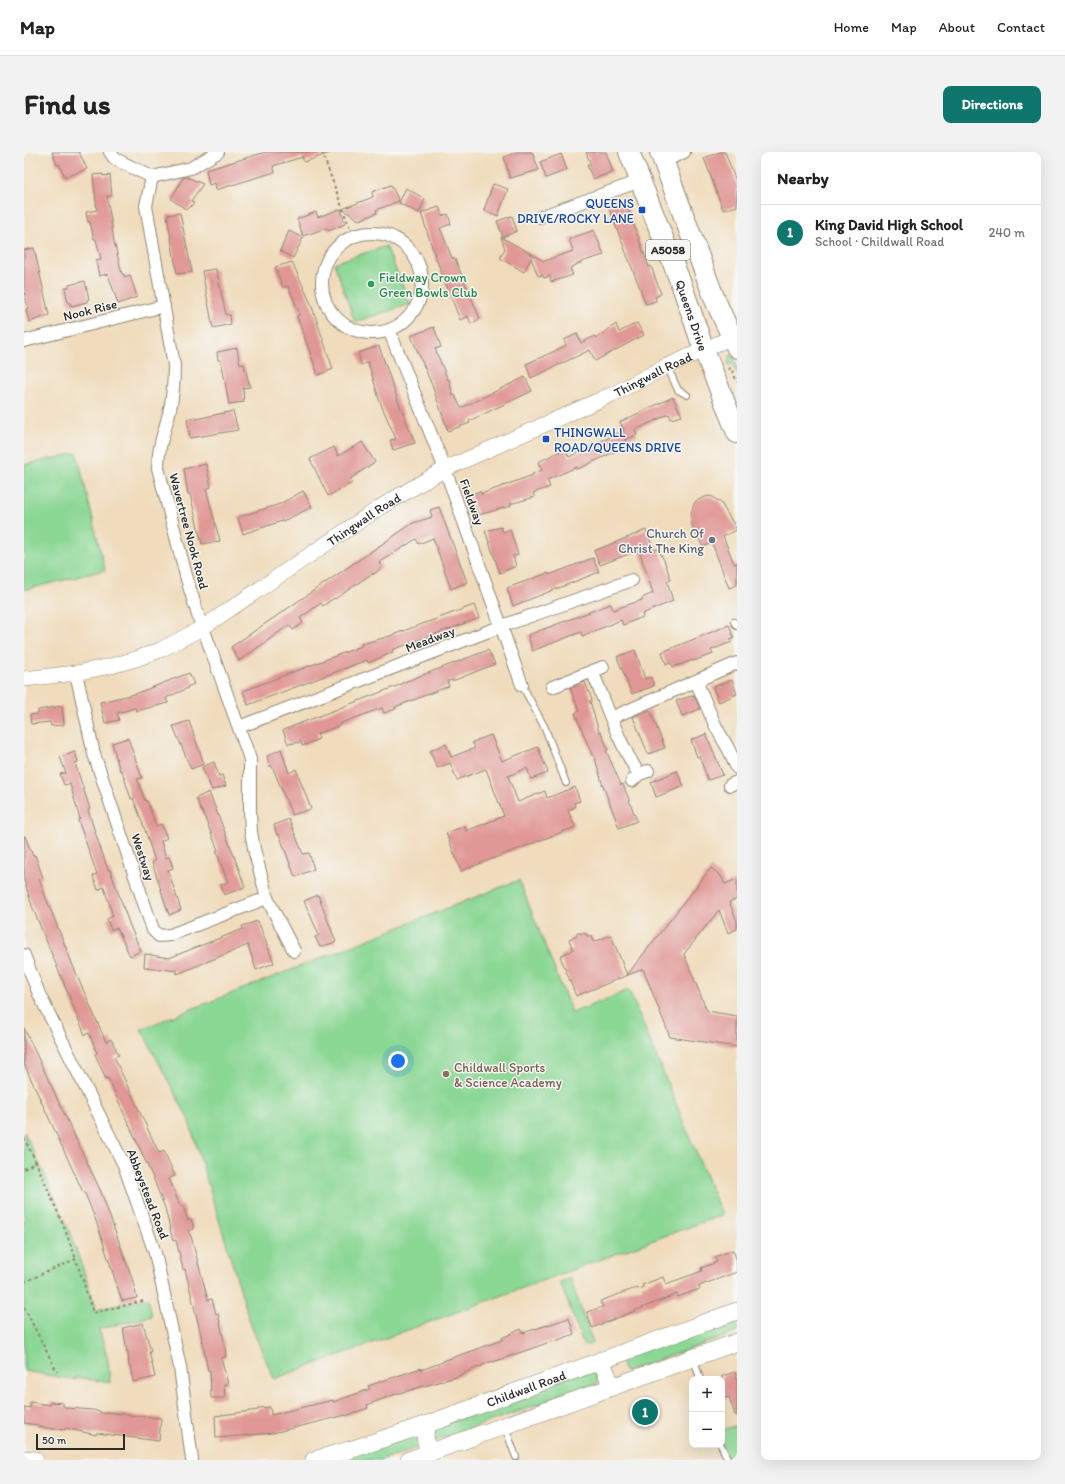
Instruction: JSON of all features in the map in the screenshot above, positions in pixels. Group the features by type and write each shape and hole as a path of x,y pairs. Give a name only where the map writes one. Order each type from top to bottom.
{"highway":[{"name":"Queens Drive","path":"630,152 682,286 704,350 737,433"},
{"name":"Queens Drive","path":"662,157 715,300 736,340"}],"main road":[{"name":"Childwall Road","path":"314,1460 353,1449 428,1424 737,1311"},
{"path":"409,1460 431,1456 504,1426 737,1342"},
{"path":"602,1360 612,1387"},
{"path":"428,1424 424,1436 431,1456"},
{"path":"24,1459 34,1460"}],"street":[{"path":"110,152 115,159 152,177 191,168 218,152"},
{"path":"662,157 684,152"},
{"name":"Wavertree Nook Road","path":"152,177 146,206 174,366 174,386 170,410 160,442 158,468 188,583 202,628 250,759 251,832 267,898 294,951"},
{"path":"540,217 640,181"},
{"path":"369,233 385,234 399,241 411,251 419,265 422,281 421,297 414,311 403,323 389,330 372,333 355,330 340,321 329,308 325,298 323,292 323,276 328,259 339,246 353,237 369,233"},
{"name":"Nook Rise","path":"24,341 164,306"},
{"name":"Fieldway","path":"389,330 445,469 522,685"},
{"name":"Thingwall Road","path":"24,679 76,673 136,660 160,650 202,628 382,506 445,469 615,393 667,366 704,350 736,340"},
{"name":"Meadway","path":"239,727 502,626 632,580"},
{"path":"612,718 737,663"},
{"path":"552,687 597,669 618,738 639,775"},
{"name":"Westway","path":"76,673 94,754 153,930 159,936 170,935 267,898"},
{"path":"696,681 716,727 737,768"},
{"name":"Abbeystead Road","path":"24,955 38,994 124,1166 155,1253 180,1368 192,1460"}],"lane":[{"path":"667,366 678,390 687,395"},
{"path":"522,685 545,728 566,783"},
{"path":"693,1357 699,1376"},
{"path":"504,1426 516,1457"},
{"path":"722,1448 728,1460"}],"path":[{"path":"322,152 353,237"},
{"path":"728,369 731,368 737,382"},
{"path":"24,1138 62,1222 76,1259 93,1313 143,1301"},
{"path":"24,1169 36,1162"},
{"path":"24,1282 76,1259"},
{"path":"24,1307 57,1372"}],"green space":[{"name":"Fieldway Crown Green Bowls Club","path":"386,246 410,304 355,322 334,263"},
{"path":"732,354 737,366 737,374 733,364 728,365 729,358"},
{"path":"77,453 105,570 24,590 24,465"},
{"name":"Childwall Sports & Science Academy","path":"519,880 572,1013 629,990 722,1215 274,1379 252,1328 188,1118 141,1029"},
{"path":"24,1132 67,1226 84,1271 96,1310 148,1298 152,1316 99,1329 108,1360 110,1383 76,1377 76,1380 24,1371"},
{"path":"570,1278 593,1343 584,1346 560,1282"},
{"path":"737,1316 737,1332 625,1372 620,1358"},
{"path":"593,1367 598,1383 438,1440 433,1440 431,1430"},
{"path":"737,1425 737,1460 726,1460 723,1448 725,1448 725,1429"},
{"path":"420,1430 422,1446 381,1460 328,1460"}],"building":[{"path":"52,152 79,152 87,169 65,177 59,164 57,165"},
{"path":"266,152 330,153 304,162 302,157 273,166 275,172 216,190 215,183 209,185 206,170"},
{"path":"517,152 532,152 539,170 510,178 504,157"},
{"path":"586,152 606,152 613,172 593,179 587,165 591,165"},
{"path":"720,152 725,152 737,184 737,206 723,210 704,158"},
{"path":"561,154 567,170 546,178 540,162"},
{"path":"103,174 103,176 110,175 112,196 107,196 114,241 122,274 124,274 124,277 130,275 137,297 118,304 108,274 99,276 96,260 101,259 96,239 94,239 86,212 97,210 93,175"},
{"path":"187,177 203,184 191,201 194,203 187,210 171,199 183,178"},
{"path":"493,184 508,189 498,216 484,210"},
{"path":"391,185 399,201 376,210 377,213 359,220 342,209 373,197 372,192"},
{"path":"406,188 425,199 419,213 399,203"},
{"path":"625,200 649,267 651,266 661,294 655,297 656,301 646,304 608,206"},
{"path":"439,207 442,216 448,214 451,224 440,228 452,258 455,259 480,319 471,324 468,316 460,320 435,256 421,213"},
{"path":"341,209 345,224 328,231 327,228 303,236 297,219 316,212 318,217"},
{"path":"180,213 192,272 177,274 167,215"},
{"path":"512,216 517,231 503,237 497,221"},
{"path":"594,230 604,255 584,261 570,268 573,275 551,282 550,276 544,278 542,275 538,276 531,258 524,272 500,258 505,249 501,237 544,261 573,251 569,239"},
{"path":"289,231 303,238 293,258 280,251"},
{"path":"34,248 49,315 29,322 26,309 28,308 24,291 24,250"},
{"path":"292,262 311,304 333,369 318,375 297,316 300,314 288,286 283,287 275,267"},
{"path":"216,269 226,315 230,315 231,324 213,328 202,271"},
{"path":"85,281 89,299 87,302 71,306 70,303 68,303 65,288 69,287 69,285"},
{"path":"637,323 644,335 595,361 590,350 531,378 526,364 566,346 564,340 577,334 581,343 595,336 596,338 616,324 619,332"},
{"path":"434,327 441,347 435,349 448,380 449,379 453,396 455,395 461,408 525,377 532,391 469,421 470,423 448,431 432,385 411,336"},
{"path":"379,346 397,398 415,443 393,450 390,440 396,439 380,402 368,362 361,365 358,353"},
{"path":"237,348 240,365 244,364 250,387 243,388 244,402 229,404 221,360 218,360 217,352"},
{"path":"673,397 682,416 671,419 669,414 635,430 637,435 624,440 627,446 578,469 577,467 547,480 550,487 533,493 535,497 510,504 511,506 478,515 470,495 480,491 481,494 533,475 532,474 542,470 538,462 565,449 569,457 624,430 620,422"},
{"path":"233,411 238,430 190,438 187,419 195,417 196,419"},
{"path":"362,442 375,462 350,479 352,483 328,496 310,459 334,447 338,456"},
{"path":"206,464 211,487 206,489 220,541 202,544 190,494 188,494 184,469"},
{"path":"303,491 312,507 285,520 243,534 238,517 280,504"},
{"name":"Church Of Christ The King","path":"708,496 713,497 721,503 737,530 723,536 734,564 737,563 737,585 729,588 712,543 703,547 692,526 691,513 694,504 696,501"},
{"path":"439,507 467,582 451,589 433,538 419,544 416,539 379,563 382,567 373,575 373,573 323,606 321,603 300,618 303,623 293,630 289,625 239,661 231,647 413,523 432,517 430,510"},
{"path":"501,527 503,532 510,529 518,555 513,556 516,566 500,573 485,531"},
{"path":"646,530 654,550 658,549 664,560 671,580 667,581 673,601 642,614 643,617 623,625 621,620 582,636 581,632 532,651 528,635 611,604 613,610 642,600 642,598 653,593 639,550 600,565 594,551"},
{"path":"593,558 599,572 513,606 507,588 548,573 549,575"},
{"path":"474,605 479,618 392,650 393,652 368,663 367,660 248,705 243,691 362,646 361,644 387,637"},
{"path":"729,625 734,638 730,639 732,642 711,650 713,654 673,667 671,663 666,664 662,652"},
{"path":"488,650 495,664 455,680 447,681 449,686 395,707 396,709 384,713 382,708 341,723 341,725 317,734 319,739 302,746 301,742 288,744 283,730"},
{"path":"635,650 645,679 651,677 654,686 632,694 617,657"},
{"path":"189,673 194,684 166,698 168,703 136,711 135,708 117,713 119,720 105,723 100,702 135,694"},
{"path":"732,680 737,694 719,702 713,687"},
{"path":"585,682 592,700 590,701 599,732 601,732 608,750 606,750 621,785 623,784 637,821 619,828 602,783 594,755 592,755 575,713 579,711 570,688"},
{"path":"694,695 700,709 682,716 676,701"},
{"path":"62,706 64,725 51,726 50,722 31,724 30,715 38,714 38,710"},
{"path":"650,710 665,748 648,754 633,717"},
{"path":"189,721 204,764 191,769 173,726"},
{"path":"706,734 723,775 708,780 691,740"},
{"path":"491,735 502,761 538,747 548,773 531,779 527,768 508,776 518,802 545,791 547,798 575,787 580,801 574,803 575,807 568,810 575,827 461,871 446,833 465,826 466,831 504,816 486,769 457,780 450,763 437,768 430,751 446,744 451,757 475,748 472,742"},
{"path":"128,738 142,778 137,779 145,801 147,801 156,826 161,824 167,838 161,841 166,858 169,857 173,868 168,870 181,910 169,915 152,862 155,861 144,827 133,798 131,799 122,771 120,771 112,743"},
{"path":"281,749 289,773 296,769 311,809 292,815 272,766 269,766 267,756"},
{"path":"75,752 78,762 75,763 90,809 88,810 97,838 108,870 110,870 130,926 141,951 130,956 117,928 111,930 107,919 113,916 104,887 98,890 93,876 97,874 78,820 80,819 70,784 64,785 60,774 66,773 60,757"},
{"path":"214,762 219,776 222,775 226,786 212,790 202,767"},
{"path":"677,771 684,786 656,797 651,782"},
{"path":"209,792 245,887 224,895 221,885 228,882 216,851 218,850 196,798"},
{"path":"289,819 303,854 309,853 314,869 295,877 279,834 277,835 274,825"},
{"path":"24,836 33,856 35,855 43,878 39,879 78,978 106,1042 111,1039 119,1055 114,1057 159,1153 164,1151 175,1176 169,1178 180,1206 183,1205 188,1221 191,1219 194,1229 188,1231 191,1236 208,1300 212,1299 216,1314 218,1313 225,1347 226,1357 221,1358 228,1384 224,1384 225,1398 211,1398 210,1370 208,1371 203,1343 185,1269 183,1269 176,1240 173,1241 165,1208 108,1078 106,1079 95,1054 97,1053 89,1033 85,1035 32,906 24,880"},
{"path":"711,868 721,876 725,884 737,879 737,899 729,902 737,921 737,929 728,933 719,910 684,954 707,1011 737,1016 737,1047 670,1037 643,969 576,996 560,956 573,950 569,939 577,936 577,933 587,934 587,936 592,936 594,942 611,935 627,975"},
{"path":"318,895 336,942 320,947 315,937 319,935 304,901"},
{"path":"258,921 274,963 256,970 248,945 177,974 177,971 144,967 145,954 169,958 243,929 242,926"},
{"path":"24,1028 101,1192 132,1278 137,1298 122,1301 95,1218 84,1191 83,1192 24,1064"},
{"path":"733,1250 737,1261 737,1272 699,1286 700,1289 678,1297 677,1294 592,1328 587,1312 603,1307 600,1301 633,1289 643,1288 642,1285 663,1277 666,1284 702,1271 701,1268 717,1262 715,1257"},
{"path":"569,1318 574,1334 493,1362 492,1361 456,1377 396,1394 367,1405 368,1408 346,1416 273,1433 216,1438 215,1416 270,1407 271,1415 333,1400 333,1402 370,1389 368,1386 421,1368 421,1370 502,1340 502,1338 521,1329 523,1333"},
{"path":"143,1323 151,1351 149,1351 155,1377 133,1382 123,1328"},
{"path":"735,1372 737,1380 737,1415 735,1415 729,1397 725,1398 725,1376 722,1376"},
{"path":"30,1402 50,1405 50,1402 63,1403 63,1406 68,1408 93,1410 106,1414 107,1412 161,1418 159,1441 96,1433 96,1435 65,1428 65,1430 38,1427 38,1425 24,1423 24,1407 30,1408"}],"place":[{"name":"QUEENS DRIVE/ROCKY LANE","path":"642,210"},
{"name":"Fieldway Crown Green Bowls Club","path":"371,284"},
{"name":"THINGWALL ROAD/QUEENS DRIVE","path":"546,439"},
{"name":"Church Of Christ The King","path":"712,540"},
{"name":"Childwall Sports & Science Academy","path":"446,1074"},
{"name":"King David High School","path":"645,1412"}]}
